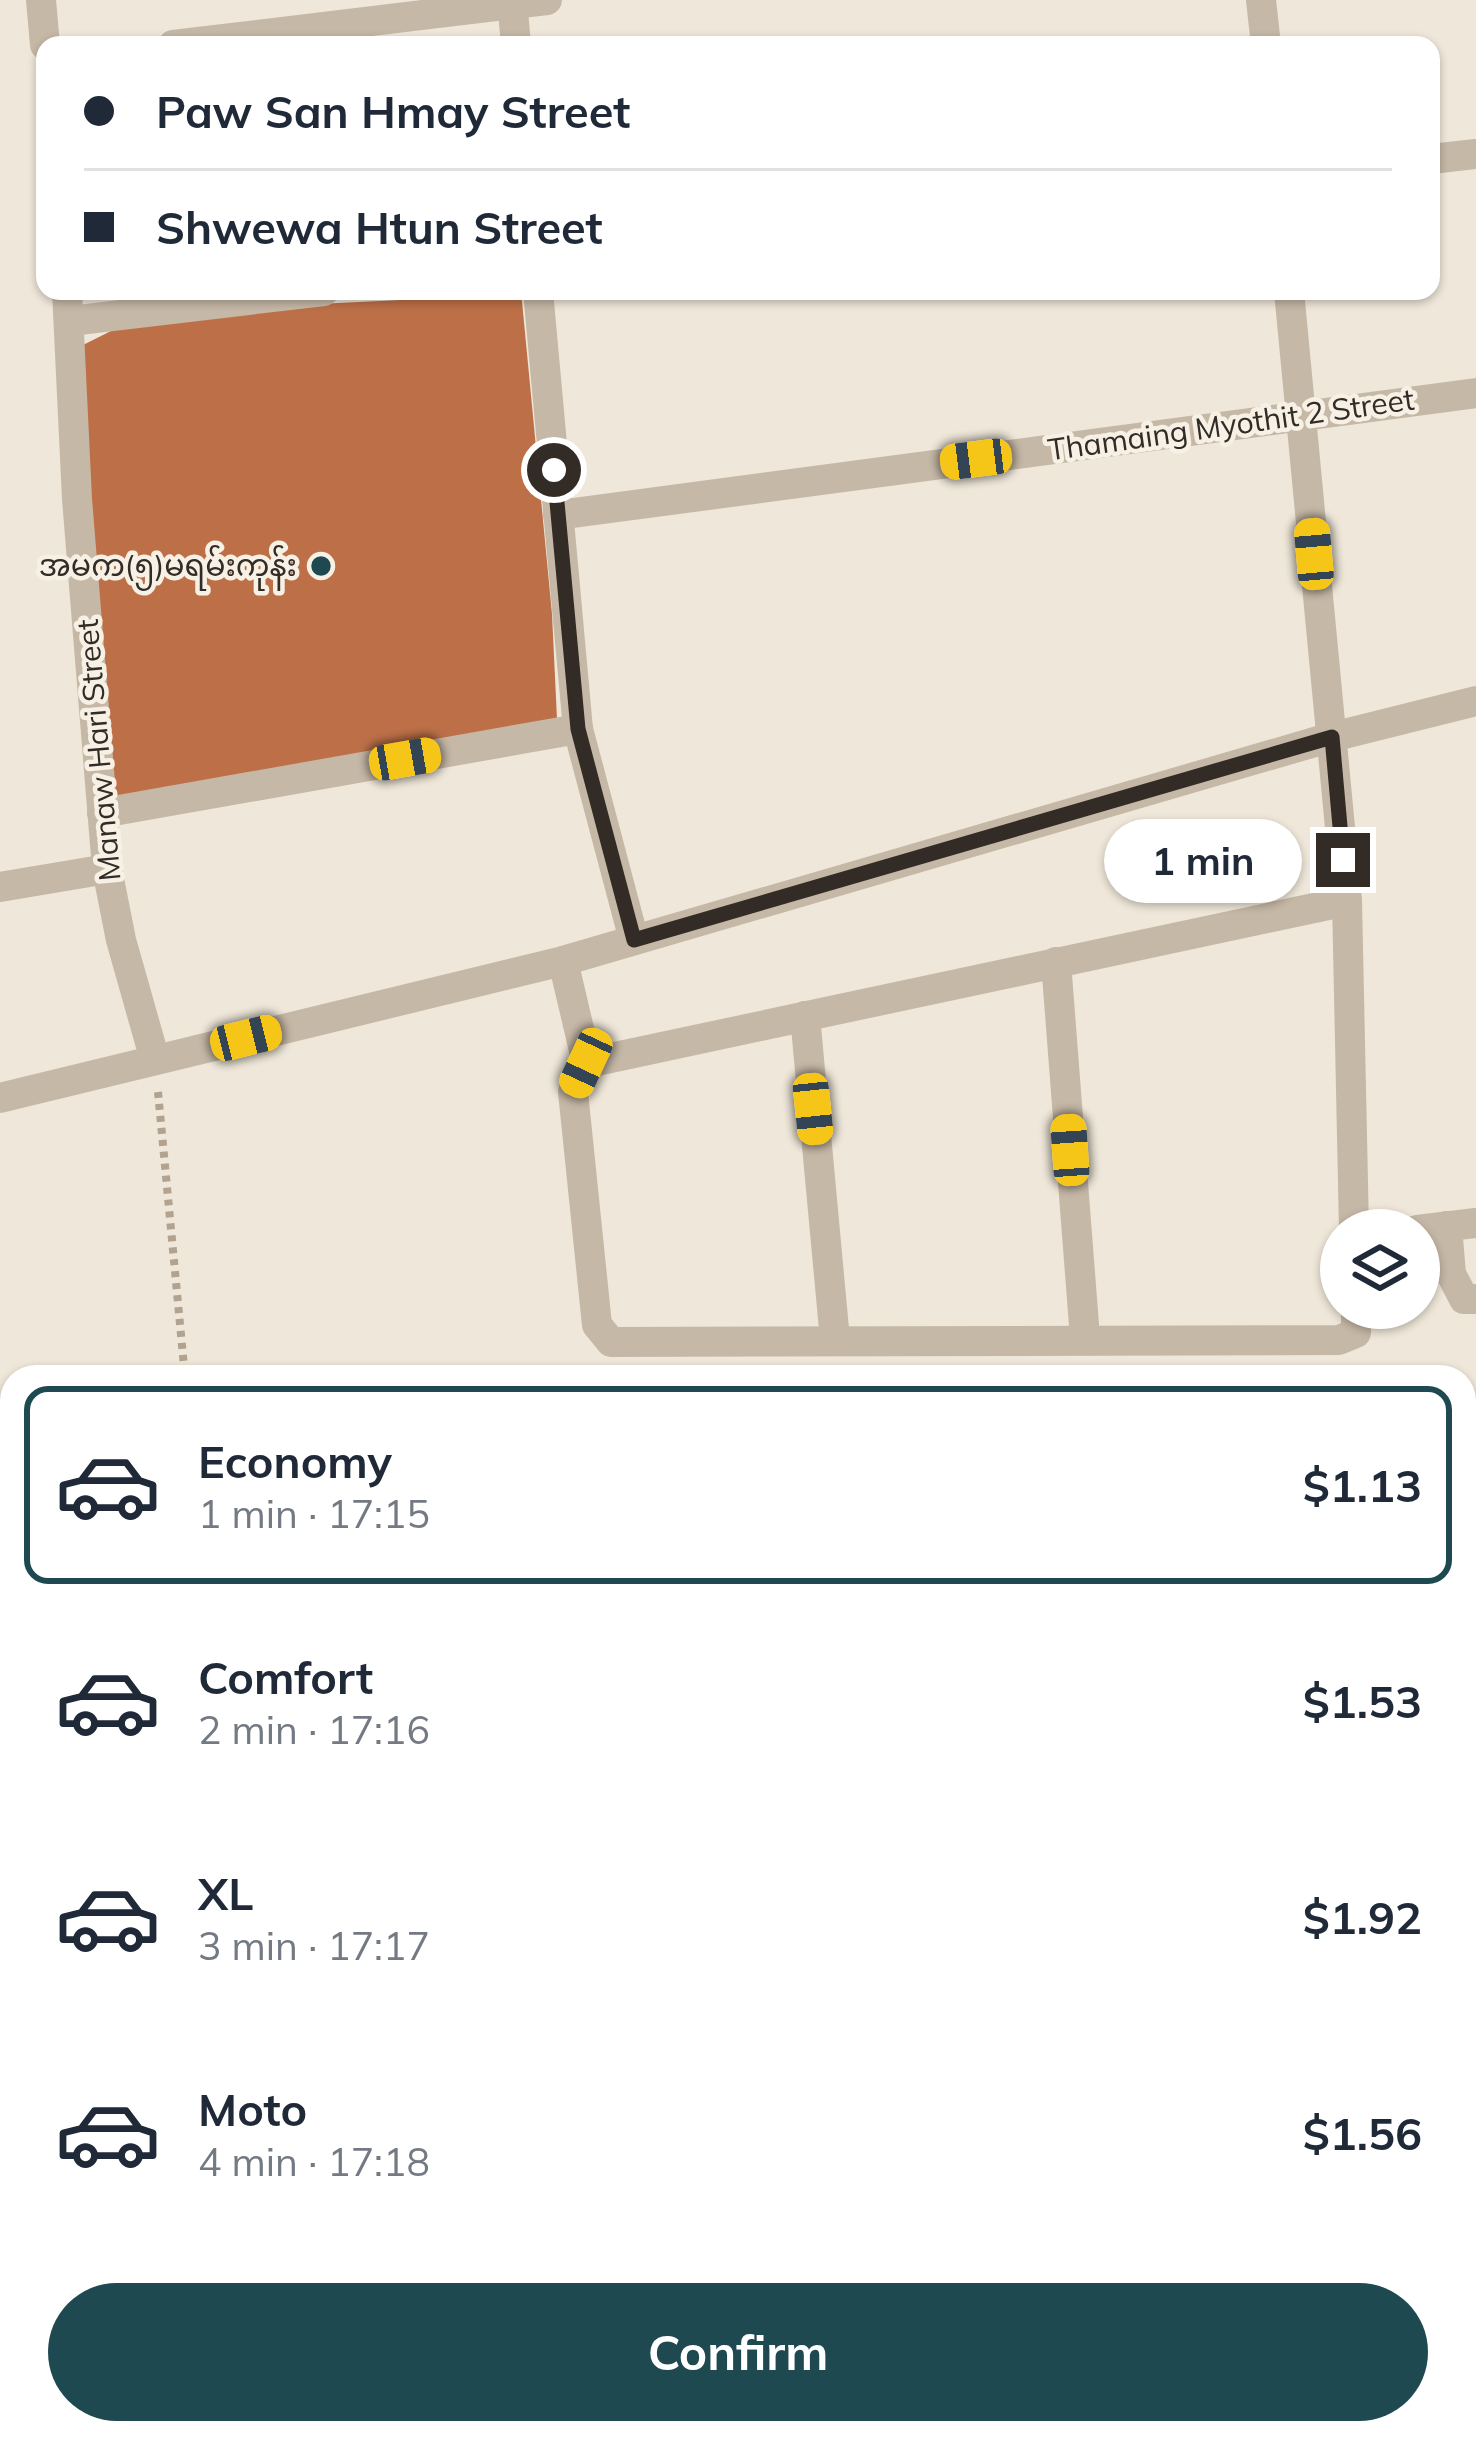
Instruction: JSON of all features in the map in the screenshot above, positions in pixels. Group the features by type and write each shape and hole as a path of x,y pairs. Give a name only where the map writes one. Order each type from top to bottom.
{"street":[{"path":"41,0 44,36"},
{"path":"244,36 547,0"},
{"path":"1261,0 1265,36"},
{"path":"512,2 515,36"},
{"path":"1440,158 1476,154"},
{"path":"68,306 170,300"},
{"path":"539,300 578,729 634,940"},
{"path":"1290,300 1347,901 1354,1209"},
{"name":"Manaw Hari Street","path":"68,306 77,500 107,869 155,1060"},
{"name":"Thamaing Myothit 2 Street","path":"558,515 1476,393"},
{"path":"0,1098 563,961 1332,737 1476,701"},
{"path":"102,813 578,729"},
{"path":"0,887 107,869"},
{"path":"586,1063 1347,901"},
{"path":"563,961 586,1063 573,1092 596,1325 611,1342 1339,1340 1348,1329"},
{"path":"1056,962 1084,1338"},
{"path":"805,1016 835,1340"},
{"path":"1447,1226 1451,1274 1464,1299 1476,1299"}],"path":[{"path":"155,1060 184,1365"}],"building":[{"name":"အမက(၅)မရမ်းကုန်း","path":"401,300 522,300 552,614 557,719 113,797 90,518 83,345 149,312"}],"place":[{"name":"အမက(၅)မရမ်းကုန်း","path":"321,566"}],"route":[{"path":"554,470 578,729 634,940 1332,737 1343,860"}]}
